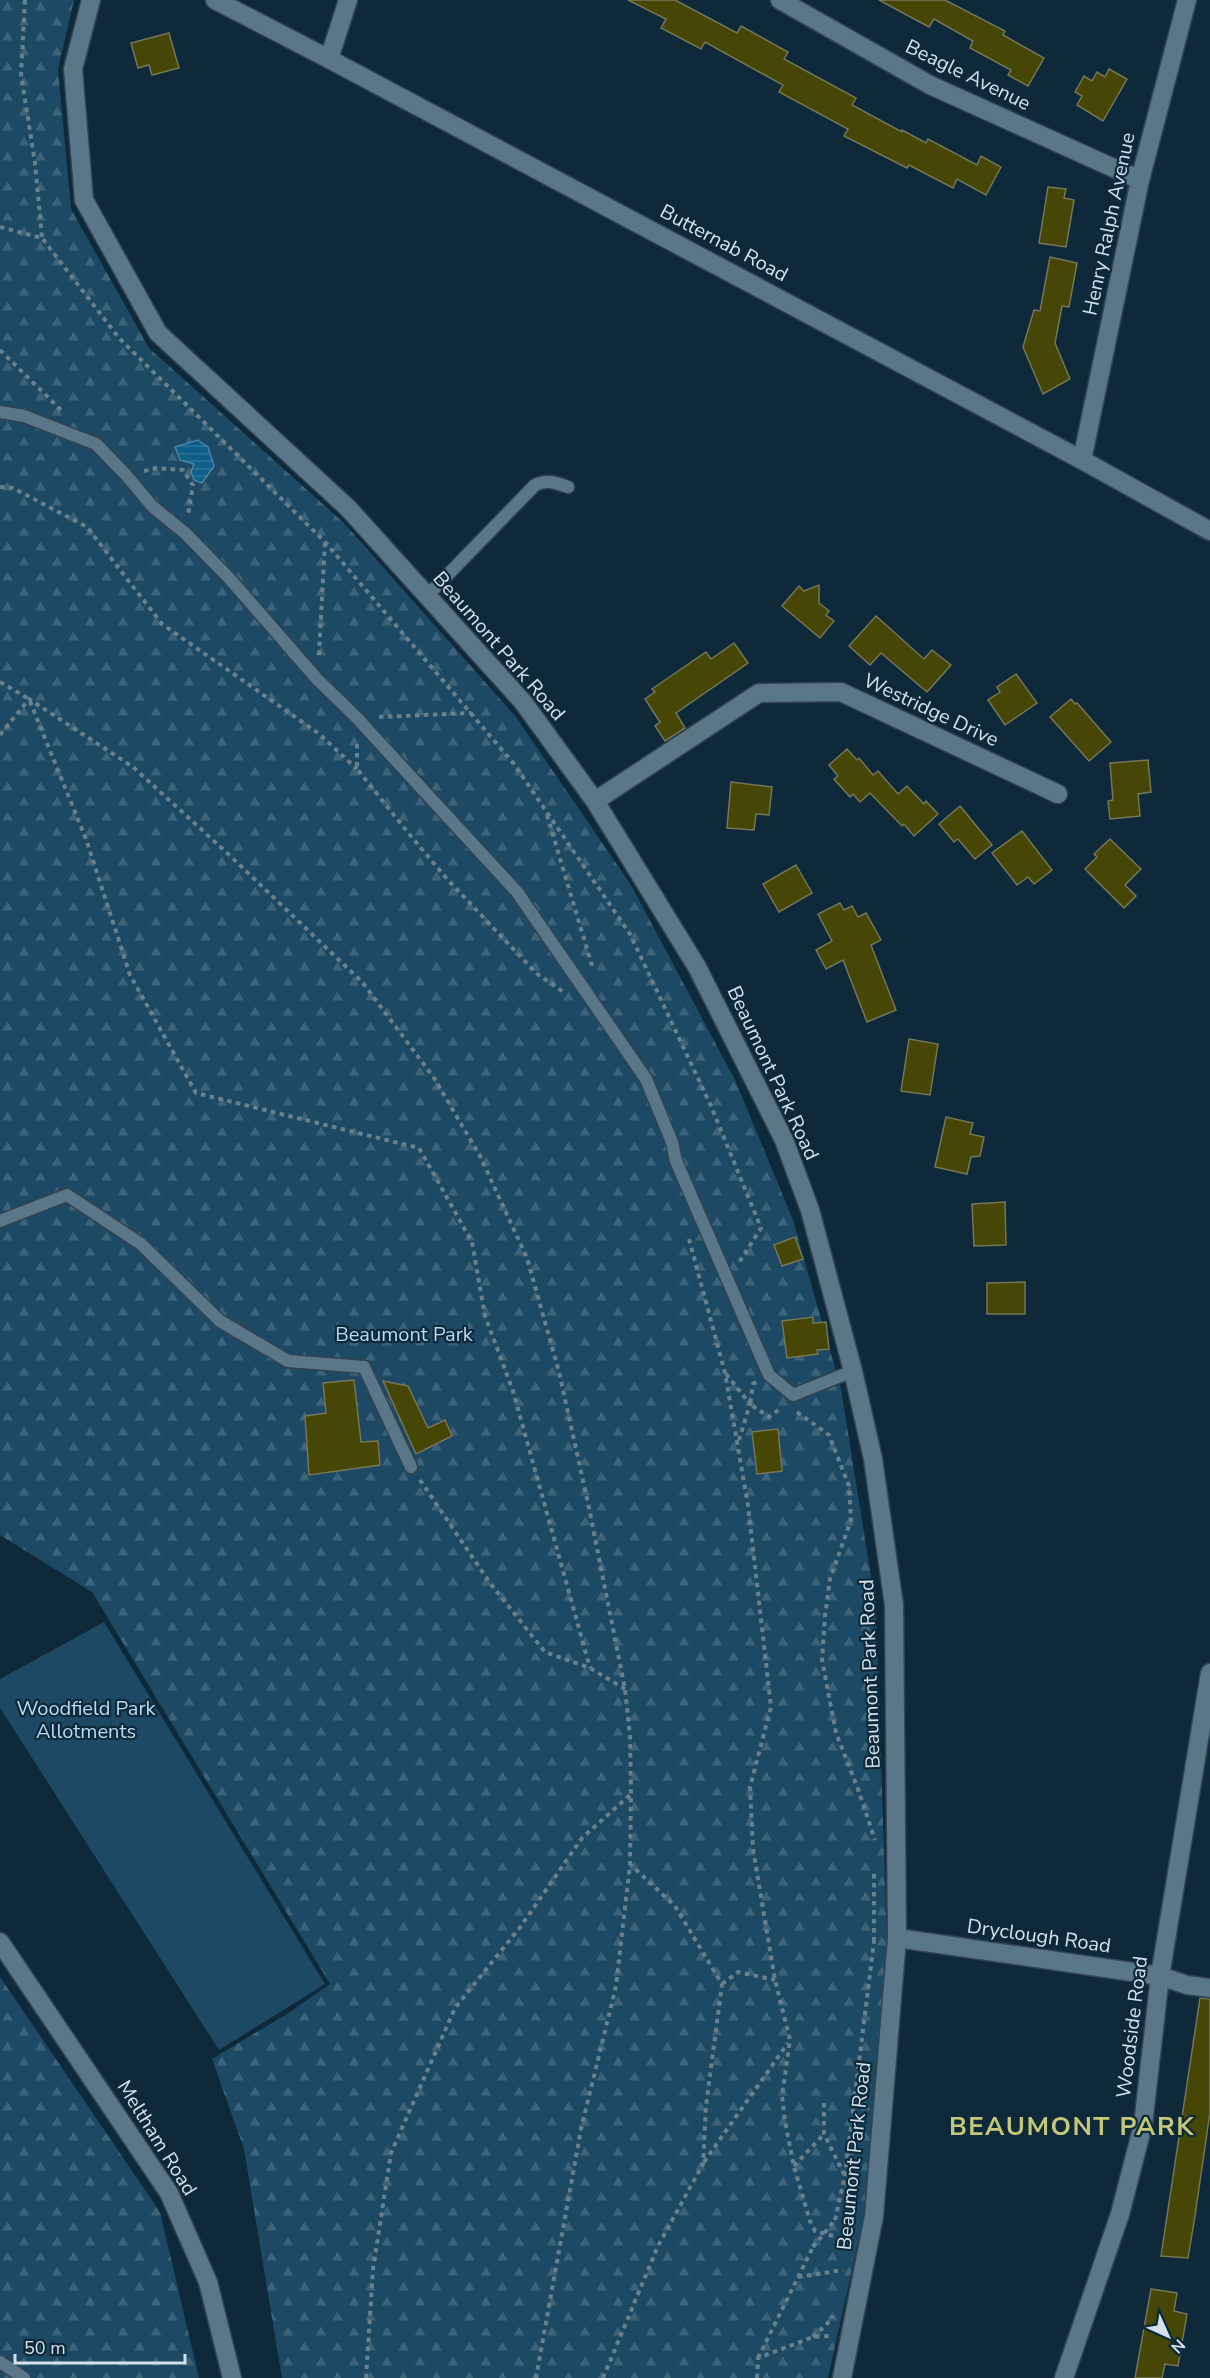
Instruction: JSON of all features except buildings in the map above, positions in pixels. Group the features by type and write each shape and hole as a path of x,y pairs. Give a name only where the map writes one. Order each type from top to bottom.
{"street":[{"name":"Beaumont Park Road","path":"91,0 73,69 84,200 158,333 348,507 523,702 595,801 697,967 784,1140 810,1210 853,1371 873,1459 894,1605 897,1938 874,2216 842,2378"},
{"name":"Butternab Road","path":"215,0 1082,460 1210,531"},
{"path":"329,59 348,0"},
{"name":"Beagle Avenue","path":"780,0 930,85 1140,180"},
{"name":"Henry Ralph Avenue","path":"1082,460 1140,180 1187,0"},
{"name":"Westridge Drive","path":"595,801 759,693 841,693 1058,794"},
{"name":"Woodside Road","path":"1064,2378 1120,2214 1143,2126 1160,1976 1210,1673"},
{"name":"Dryclough Road","path":"897,1938 1160,1976 1186,1985 1210,1988"},
{"name":"Meltham Road","path":"0,1942 169,2193 208,2282 232,2378"}],"lane":[{"path":"0,412 24,416 96,444 153,507 185,533 229,578 317,679 356,717 517,892 646,1079 672,1142 676,1161 769,1375 793,1395 853,1371"},
{"path":"428,596 534,485 543,481 568,488"},
{"path":"0,1221 67,1195 141,1244 220,1321 288,1361 364,1366 411,1467"},
{"path":"0,2362 24,2378"}],"path":[{"path":"25,0 21,74 35,163 42,238 119,338 325,542 471,713 514,764 630,934 711,1106 761,1228 728,1280"},
{"path":"0,227 42,238"},
{"path":"0,350 64,413"},
{"path":"126,475 156,468 183,470 194,485 185,533"},
{"path":"0,487 13,488 87,527 162,624 318,732 357,769 448,880 536,973 573,999"},
{"path":"317,679 325,542"},
{"path":"0,682 133,767 363,983 434,1078 480,1156 527,1258 559,1372 625,1689 630,1736 631,1795 630,1864 616,1986 580,2129 536,2378"},
{"path":"0,735 29,699"},
{"path":"29,699 86,839 130,975 196,1093 419,1148 472,1242 485,1316 513,1390 590,1668"},
{"path":"357,769 356,717 471,713"},
{"path":"546,811 596,980"},
{"path":"688,1234 725,1373 738,1440 771,1707 750,1786 753,1849 775,1980 790,2040 782,2096 794,2167 810,2221 815,2230 837,2237 846,2247 846,2258"},
{"path":"725,1373 750,1404 769,1417 787,1404"},
{"path":"738,1440 750,1404 753,1384 769,1375"},
{"path":"796,1411 829,1435 849,1486 851,1520 830,1578 822,1660 836,1733 858,1789 876,1845"},
{"path":"411,1467 490,1583 545,1652 590,1668 625,1689"},
{"path":"366,2378 373,2269 391,2153 455,2008 520,1926 582,1838 631,1795"},
{"path":"630,1864 675,1906 722,1984 706,2106 703,2164"},
{"path":"757,2378 758,2358 813,2247 835,2220 845,2175 874,1941 875,1864"},
{"path":"874,1941 897,1938"},
{"path":"722,1984 738,1972 775,1980"},
{"path":"603,2378 658,2246 703,2164 790,2040"},
{"path":"824,2103 824,2134 845,2175"},
{"path":"794,2167 824,2134"},
{"path":"798,2277 846,2269 843,2279"},
{"path":"813,2337 831,2319 834,2309"},
{"path":"758,2358 813,2337 852,2335"}],"green space":[{"name":"Beaumont Park","path":"0,0 74,0 58,69 71,209 149,348 344,523 516,717 631,885 735,1080 793,1220 841,1389 876,1608 888,1971 863,2220 828,2378 282,2378 244,2149 212,2059 287,2014 330,1984 92,1592 0,1535"},
{"name":"Woodfield Park Allotments","path":"104,1622 325,1984 219,2050 0,1708 0,1679"},
{"path":"0,1977 160,2212 199,2378 0,2378"}],"shaded area":[{"path":"198,440 208,447 214,466 202,483 194,480 191,472 194,464 180,460 175,447"}],"district":[{"name":"BEAUMONT PARK","path":"1072,2126"}]}
